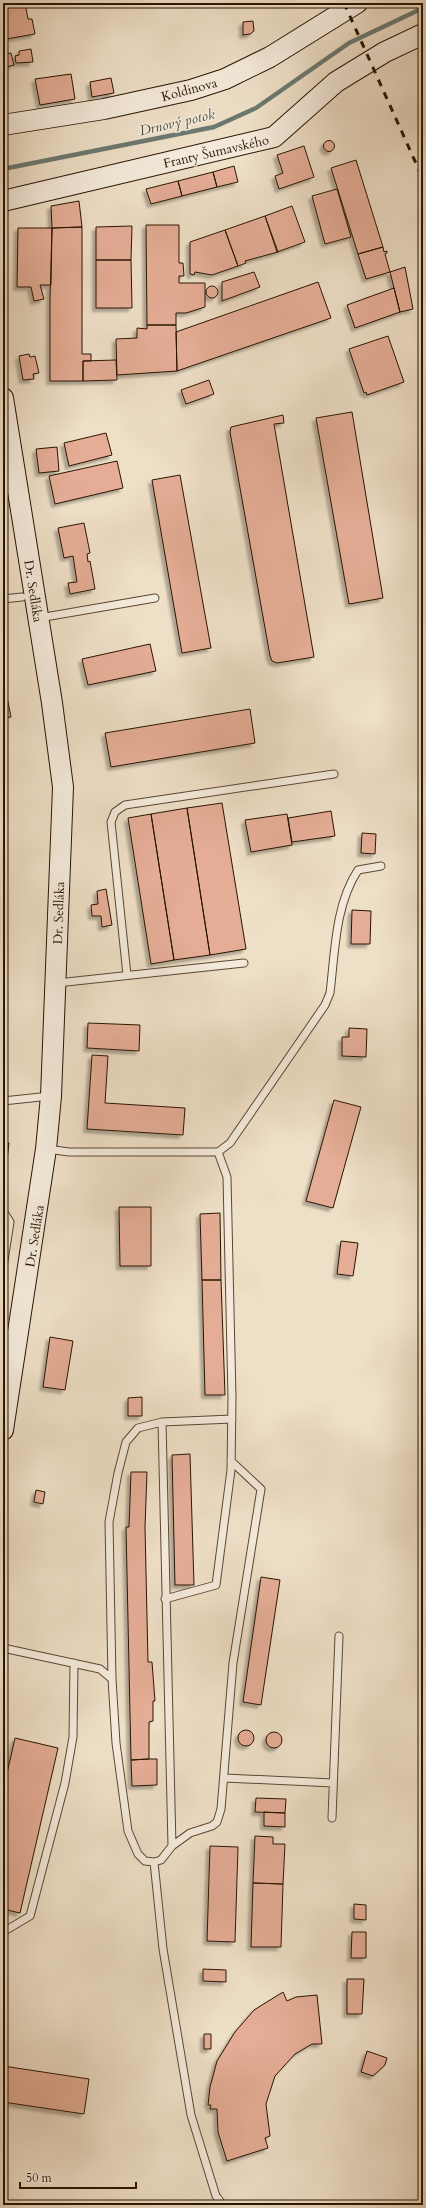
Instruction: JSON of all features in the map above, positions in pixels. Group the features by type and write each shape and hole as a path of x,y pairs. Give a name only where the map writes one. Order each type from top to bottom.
{"street":[{"name":"Koldinova","path":"3,125 104,109 184,92 225,79 270,57 357,3"},
{"name":"Franty Šumavského","path":"3,201 274,137 336,82 385,52 423,34"},
{"name":"Dr. Sedláka","path":"3,398 39,618 63,787 51,1096 46,1149 3,1430"}],"lane":[{"path":"3,599 22,597"},
{"path":"39,618 155,598"},
{"path":"127,976 111,822 116,812 125,805 334,774"},
{"path":"46,1149 69,1152 218,1152 230,1143 325,1005 330,993 342,902 348,884 358,870 381,866"},
{"path":"55,983 244,963"},
{"path":"3,1101 51,1096"},
{"path":"165,1599 216,1586 231,1461 232,1419 227,1177 218,1152"},
{"path":"3,1211 10,1222 3,1267"},
{"path":"231,1461 261,1489 234,1663 225,1778 221,1809 217,1822 208,1828 194,1831 172,1846 161,1860 154,1862 145,1861 138,1854 128,1831 116,1743 112,1679 109,1522 118,1473 126,1442 138,1428 162,1422 232,1419"},
{"path":"162,1422 172,1846"},
{"path":"332,1818 339,1636"},
{"path":"3,1648 100,1669 112,1679"},
{"path":"3,1932 30,1916 54,1825 73,1737 74,1663"},
{"path":"225,1778 333,1784"},
{"path":"154,1862 163,1949 191,2115 216,2196 223,2205"}],"building":[{"path":"3,3 25,3 28,19 32,19 35,34 6,39"},
{"path":"253,21 254,31 250,34 243,35 243,22"},
{"path":"31,49 33,62 16,63 15,56 19,55 19,51"},
{"path":"11,53 14,65 3,68 3,54"},
{"path":"71,74 75,99 40,105 35,79"},
{"path":"111,78 114,93 92,97 90,82"},
{"path":"327,141 331,141 333,142 333,150 327,151 324,148 324,144"},
{"path":"304,146 314,177 279,189 275,176 283,173 277,155"},
{"path":"356,160 383,247 358,254 331,168"},
{"path":"234,166 238,182 217,187 213,172"},
{"path":"213,172 217,187 182,196 178,181"},
{"path":"178,181 182,196 151,204 146,189"},
{"path":"337,189 351,237 325,244 312,196"},
{"path":"79,201 82,227 52,228 51,206"},
{"path":"292,206 305,242 277,252 265,216"},
{"path":"265,216 278,252 245,261 246,263 238,266 225,230"},
{"path":"146,225 179,225 179,263 183,263 184,276 179,276 179,283 205,283 205,307 186,313 176,313 176,325 147,325"},
{"path":"132,226 131,260 96,260 96,227"},
{"path":"82,227 82,354 91,354 91,361 83,361 83,381 50,381 52,228"},
{"path":"18,228 52,228 51,285 40,285 44,299 34,301 31,287 17,287"},
{"path":"225,230 238,266 212,275 195,272 194,275 190,274 190,242"},
{"path":"383,247 384,252 387,251 385,254 390,272 366,279 358,254"},
{"path":"96,260 131,260 132,308 96,308"},
{"path":"405,267 413,309 400,312 390,272"},
{"path":"254,272 260,287 222,301 222,282"},
{"path":"318,282 331,318 177,371 176,332"},
{"path":"212,286 216,288 218,292 216,296 212,298 208,296 206,292 208,288"},
{"path":"394,288 400,312 355,328 347,305"},
{"path":"147,325 176,325 177,371 117,375 116,339 137,338 137,328 147,329"},
{"path":"388,336 404,382 367,395 366,392 364,393 349,349"},
{"path":"29,354 30,357 35,356 39,373 33,374 34,379 23,380 19,356"},
{"path":"116,360 117,380 83,381 83,361"},
{"path":"209,380 214,394 186,404 181,390"},
{"path":"352,412 383,598 349,604 316,418"},
{"path":"283,415 284,423 274,424 314,657 277,663 272,661 270,656 230,432 231,427"},
{"path":"106,433 112,455 69,466 64,443"},
{"path":"57,447 59,471 39,473 36,449"},
{"path":"117,461 123,488 55,504 49,476"},
{"path":"180,475 211,648 182,653 152,480"},
{"path":"84,523 90,553 87,554 88,562 90,561 95,589 70,594 68,583 77,582 73,556 64,558 58,528"},
{"path":"150,644 156,671 88,685 82,659"},
{"path":"3,677 11,717 3,718"},
{"path":"250,709 255,743 111,767 105,733"},
{"path":"222,803 246,949 210,955 187,808"},
{"path":"187,808 210,955 174,960 151,814"},
{"path":"331,811 335,836 292,842 288,818"},
{"path":"151,814 174,960 151,964 128,818"},
{"path":"287,814 292,845 251,852 245,820"},
{"path":"362,833 376,834 375,854 361,853"},
{"path":"106,889 112,925 102,927 101,916 92,916 91,905 98,904 97,891"},
{"path":"352,910 371,911 370,944 351,944"},
{"path":"88,1023 140,1025 139,1051 87,1048"},
{"path":"349,1028 367,1029 366,1057 342,1056 342,1037 349,1037"},
{"path":"92,1055 108,1056 105,1103 185,1108 183,1135 87,1129"},
{"path":"334,1100 361,1107 333,1208 306,1201"},
{"path":"3,1142 9,1143 6,1168 3,1168"},
{"path":"119,1207 151,1207 151,1266 120,1266"},
{"path":"220,1213 221,1280 202,1280 200,1214"},
{"path":"341,1241 358,1243 353,1276 337,1274"},
{"path":"202,1280 221,1280 225,1395 205,1395"},
{"path":"50,1337 73,1341 65,1390 43,1387"},
{"path":"142,1397 142,1416 128,1416 128,1398"},
{"path":"190,1454 194,1585 175,1585 172,1455"},
{"path":"131,1472 147,1472 145,1527 148,1662 152,1662 155,1701 153,1701 153,1721 149,1722 149,1759 131,1760 126,1527 129,1527"},
{"path":"36,1490 45,1492 43,1504 34,1502"},
{"path":"261,1577 280,1580 261,1705 243,1702"},
{"path":"246,1730 252,1732 254,1738 252,1744 246,1746 240,1744 238,1738 240,1732"},
{"path":"274,1732 280,1734 282,1740 280,1746 274,1748 268,1746 266,1740 268,1734"},
{"path":"15,1738 58,1748 20,1913 3,1909 3,1791"},
{"path":"157,1759 157,1785 132,1786 131,1760"},
{"path":"256,1798 286,1799 285,1813 255,1812"},
{"path":"264,1812 285,1813 285,1827 264,1826"},
{"path":"255,1836 273,1837 273,1844 285,1844 283,1884 253,1883"},
{"path":"210,1846 238,1847 235,1942 207,1941"},
{"path":"253,1883 283,1884 281,1947 251,1947"},
{"path":"354,1904 366,1905 366,1920 354,1919"},
{"path":"352,1932 366,1932 366,1958 351,1958"},
{"path":"203,1969 226,1970 226,1982 203,1981"},
{"path":"347,1979 364,1979 362,2014 347,2014"},
{"path":"283,1992 287,2001 296,1997 317,1995 322,2044 312,2044 295,2054 275,2076 266,2104 270,2136 265,2138 268,2148 227,2161 218,2132 217,2109 210,2109 211,2105 208,2105 210,2087 217,2061 235,2032 254,2010"},
{"path":"204,2034 211,2034 211,2049 204,2049"},
{"path":"367,2051 387,2058 385,2065 373,2076 361,2072"},
{"path":"3,2066 89,2079 84,2114 3,2102"}],"waterway":[{"name":"Drnový potok","path":"3,169 214,127 256,108 349,43 423,8"}],"railway":[{"path":"344,3 423,179"}]}
